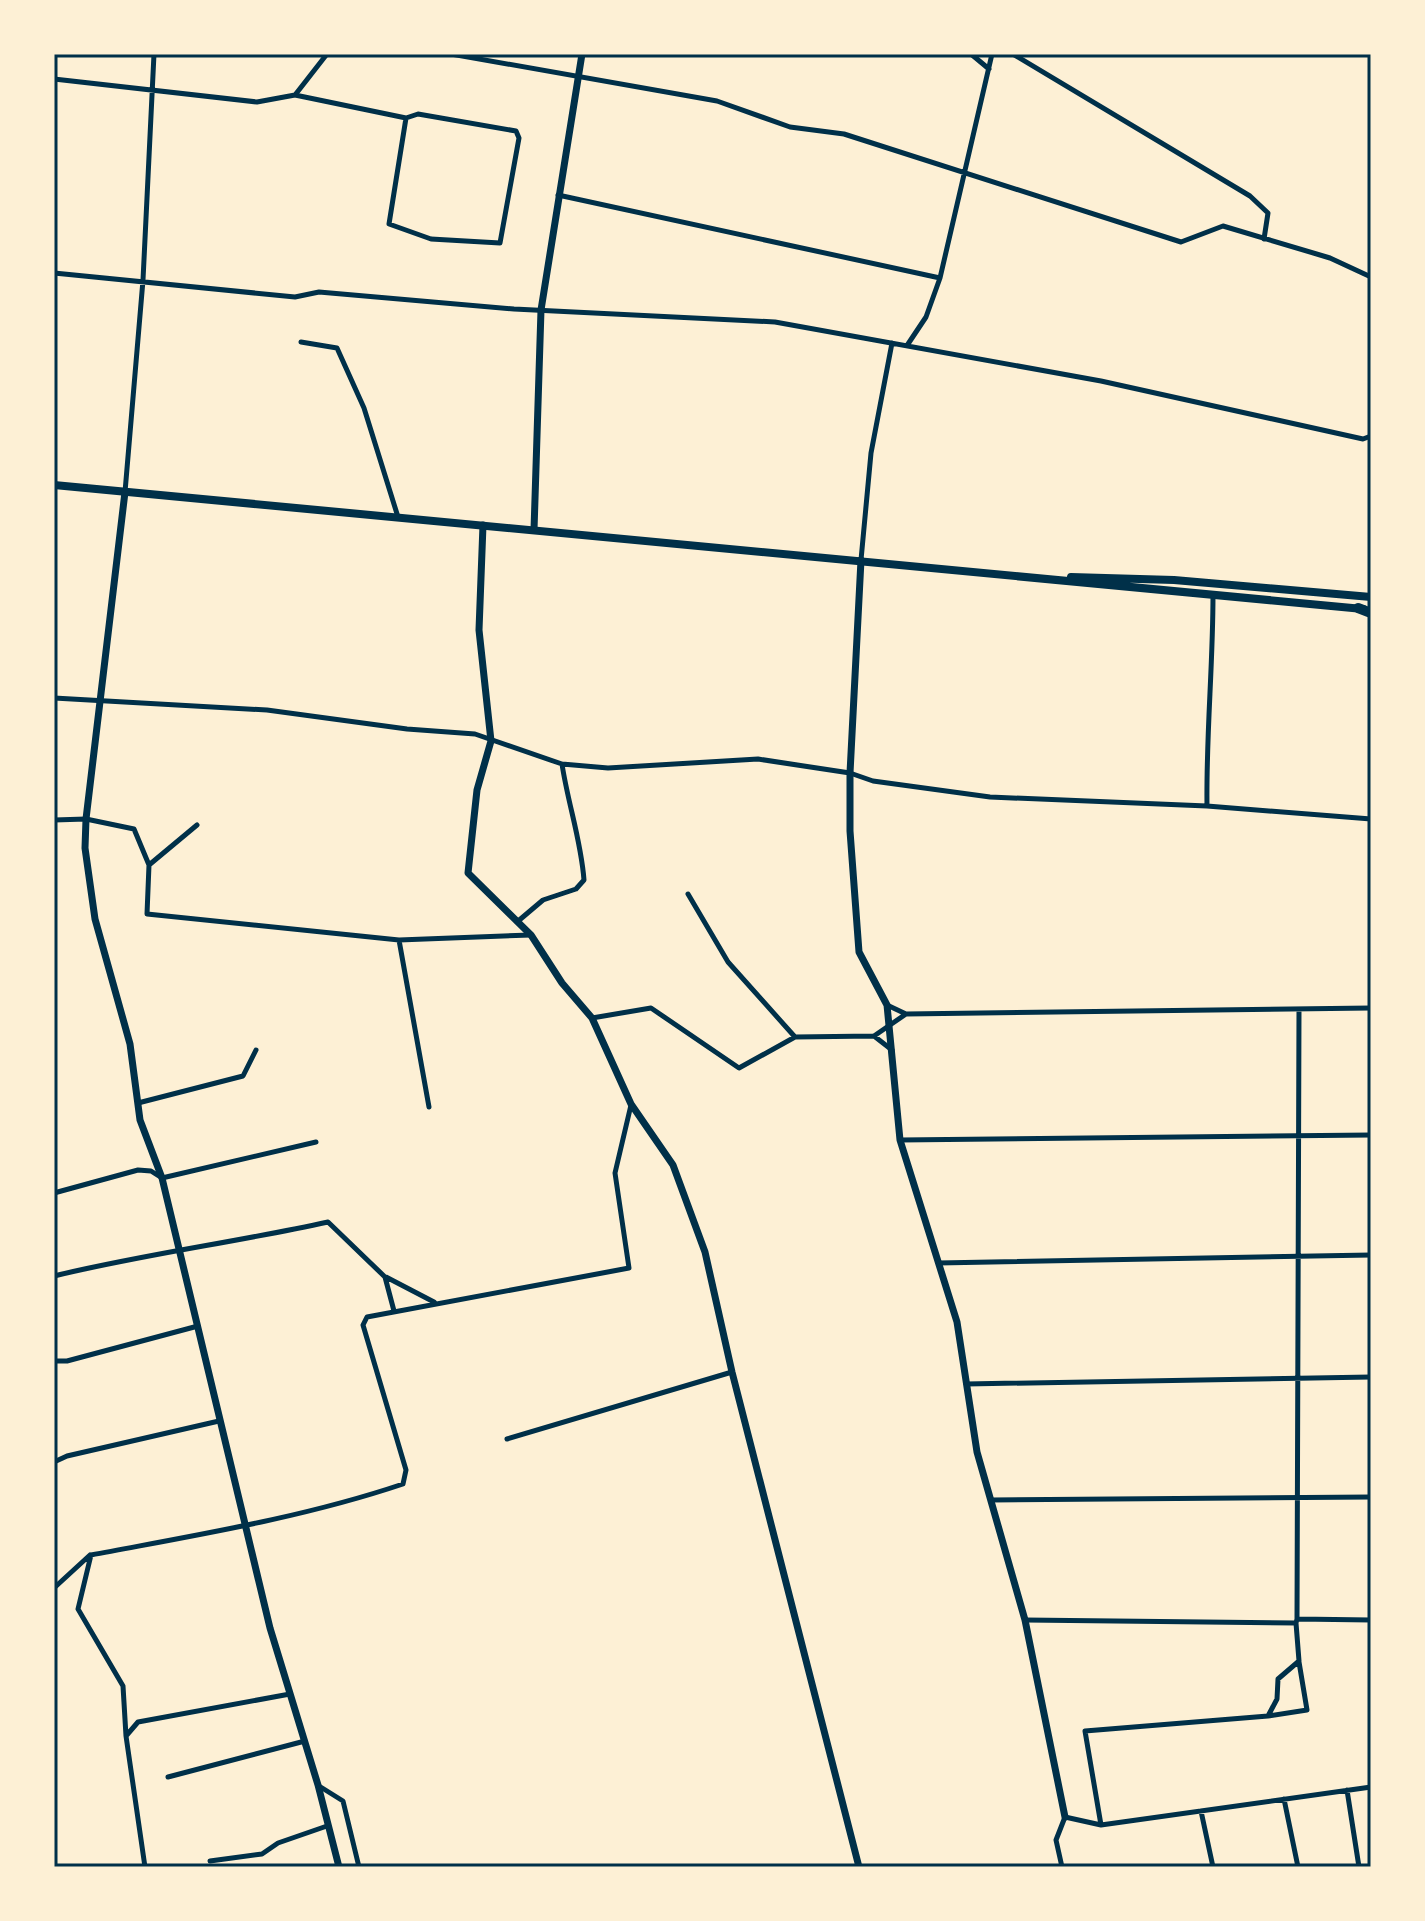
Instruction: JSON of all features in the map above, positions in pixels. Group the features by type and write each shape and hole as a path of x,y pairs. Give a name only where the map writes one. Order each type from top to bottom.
{"highway":[{"path":"1358,608 1371,611"}],"main road":[{"path":"54,485 1358,608"},
{"path":"1003,574 1174,580 1371,597"}],"street":[{"path":"154,54 143,280 125,492 85,848 95,919 130,1044 140,1120 162,1178 270,1628 318,1785 339,1867"},
{"path":"295,95 327,54"},
{"path":"451,54 717,101 790,127 844,134 1181,242 1223,226 1330,258 1371,277"},
{"path":"534,530 541,310 582,54"},
{"path":"971,54 989,70"},
{"path":"908,344 926,317 940,278 992,54"},
{"path":"1013,54 1250,196 1268,213 1264,239"},
{"path":"54,79 257,102 295,95 406,118 418,114 516,131 519,138 500,243 431,239 389,224 406,118"},
{"path":"558,195 940,278"},
{"path":"54,273 295,297 319,292 541,310 775,322 1101,381 1363,439 1371,436"},
{"path":"301,342 337,348 364,408 398,517"},
{"path":"892,343 871,453 861,560 850,773 850,831 859,952 887,1005 900,1140 957,1322 965,1384 990,1500 1025,1620 1065,1817 1056,1840 1062,1867"},
{"path":"483,525 479,630 491,741 477,790 468,873 531,935 562,983 592,1018 631,1104 673,1165 705,1252 732,1372 859,1867"},
{"path":"1207,806 1206,742 1213,681 1213,595"},
{"path":"54,698 267,710 407,729 475,734 562,764 608,768 758,759 850,773 873,781 990,797 1207,806 1371,819"},
{"path":"517,922 543,900 576,889 584,880 581,843 568,804 562,764"},
{"path":"54,820 86,819 134,829 149,865 147,914 399,940 531,935"},
{"path":"149,865 197,825"},
{"path":"688,894 728,962 795,1037"},
{"path":"399,940 429,1107"},
{"path":"887,1005 906,1014 1371,1008"},
{"path":"592,1018 651,1008 739,1068 795,1037 874,1036 906,1014"},
{"path":"1101,1825 1085,1731 1307,1710 1296,1621 1300,1497 1297,1377 1299,1009"},
{"path":"874,1036 892,1050"},
{"path":"138,1103 243,1076 256,1050"},
{"path":"54,1588 91,1555 247,1526 307,1509 345,1503 403,1484 406,1470 363,1325 367,1317 629,1268 615,1173 631,1104"},
{"path":"900,1140 1371,1135"},
{"path":"54,1193 138,1170 151,1171 162,1178 316,1142"},
{"path":"54,1276 154,1252 179,1251 328,1222 385,1277 435,1302"},
{"path":"937,1263 1371,1255"},
{"path":"385,1277 394,1311"},
{"path":"54,1361 67,1361 198,1326"},
{"path":"507,1439 732,1372"},
{"path":"965,1384 1371,1377"},
{"path":"54,1462 67,1456 219,1421"},
{"path":"990,1500 1371,1497"},
{"path":"91,1555 78,1609 123,1686 126,1736 145,1867"},
{"path":"1025,1620 1371,1620"},
{"path":"1268,1716 1277,1699 1278,1679 1299,1661"},
{"path":"126,1736 138,1722 290,1694"},
{"path":"168,1777 305,1741"},
{"path":"318,1785 343,1801 359,1867"},
{"path":"1065,1817 1101,1825 1371,1787"},
{"path":"1347,1790 1359,1867"},
{"path":"1284,1799 1298,1867"},
{"path":"1201,1811 1213,1867"},
{"path":"210,1861 262,1854 278,1843 327,1826"}]}
